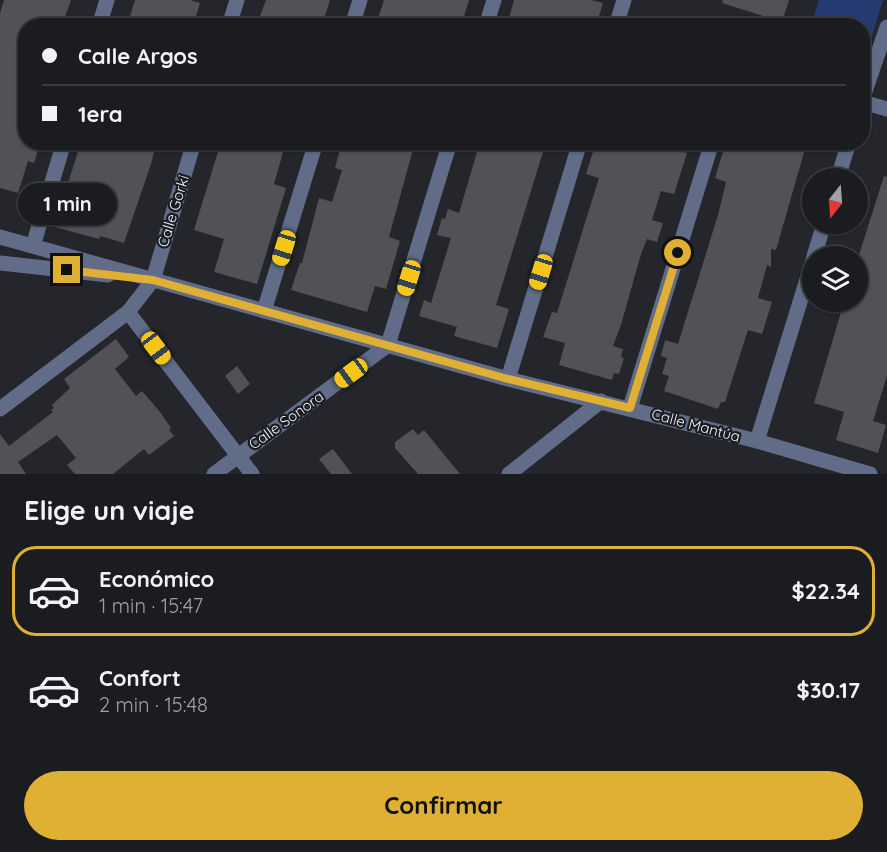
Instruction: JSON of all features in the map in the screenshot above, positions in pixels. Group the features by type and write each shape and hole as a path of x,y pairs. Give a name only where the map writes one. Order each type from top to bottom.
{"street":[{"path":"101,18 107,0"},
{"path":"231,18 237,0"},
{"path":"354,18 360,0"},
{"path":"488,18 494,0"},
{"path":"619,18 624,0"},
{"path":"870,77 887,27"},
{"path":"870,104 887,109"},
{"path":"33,246 62,150"},
{"name":"Calle Gorki","path":"153,280 192,150"},
{"path":"264,311 314,150"},
{"path":"388,345 448,150"},
{"path":"508,379 578,150"},
{"path":"630,408 710,150"},
{"path":"841,168 847,150"},
{"name":"Calle Mantúa","path":"0,237 508,379 757,441 870,474"},
{"path":"0,263 153,280"},
{"path":"0,409 128,312 153,280"},
{"path":"757,441 802,297"},
{"path":"128,312 252,474"},
{"name":"Calle Sonora","path":"214,474 388,345"},
{"path":"509,474 601,401"}],"shaded area":[{"path":"819,0 883,0 870,42 870,18 813,18"}],"building":[{"path":"4,0 71,0 65,18 18,18 18,150 38,150 34,163 28,161 18,193 0,188 0,13"},
{"path":"135,0 190,0 200,3 195,18 129,18"},
{"path":"266,0 330,0 324,18 259,18"},
{"path":"384,0 469,0 463,18 378,18"},
{"path":"514,0 591,0 603,3 598,18 509,18"},
{"path":"723,0 789,0 783,18 769,18 722,3"},
{"path":"78,150 154,150 124,243 51,226 63,189 66,190"},
{"path":"219,150 284,150 274,184 286,188 257,284 214,272 224,239 194,230"},
{"path":"340,150 413,150 389,237 400,241 386,289 375,286 367,312 291,290 300,263 302,263 319,198 332,202 342,170 335,168"},
{"path":"478,150 544,150 496,305 509,309 497,348 454,336 457,327 419,316 424,300 431,303 451,238 437,235 442,218 445,219 448,209 459,213"},
{"path":"594,150 677,150 687,153 674,194 661,191 652,220 663,223 657,242 647,239 641,254 613,346 623,349 621,357 624,358 619,374 614,373 612,380 559,365 565,343 543,337 552,312 557,313 599,178 586,174"},
{"path":"724,150 805,150 776,250 771,249 771,267 767,265 758,298 772,302 762,334 748,330 725,402 721,402 718,409 664,391 669,376 662,374 667,358 661,356 665,340 678,344 718,215 726,182 715,178"},
{"path":"884,176 887,177 887,376 873,421 886,425 878,453 836,440 844,412 814,403 841,312 868,312 868,246 862,246 866,234 868,234 868,226"},
{"path":"116,339 129,357 115,369 136,396 142,391 160,412 174,436 149,455 144,449 113,474 75,474 67,465 76,458 57,435 18,462 26,474 0,474 0,434 9,446 53,412 52,405 70,388 64,379"},
{"path":"237,366 250,384 238,394 225,376"},
{"path":"413,429 418,435 424,430 460,474 418,474 395,448 395,442"},
{"path":"333,449 352,474 331,474 319,459"}],"route":[{"path":"67,270 153,280 508,379 630,408 678,253"}]}
